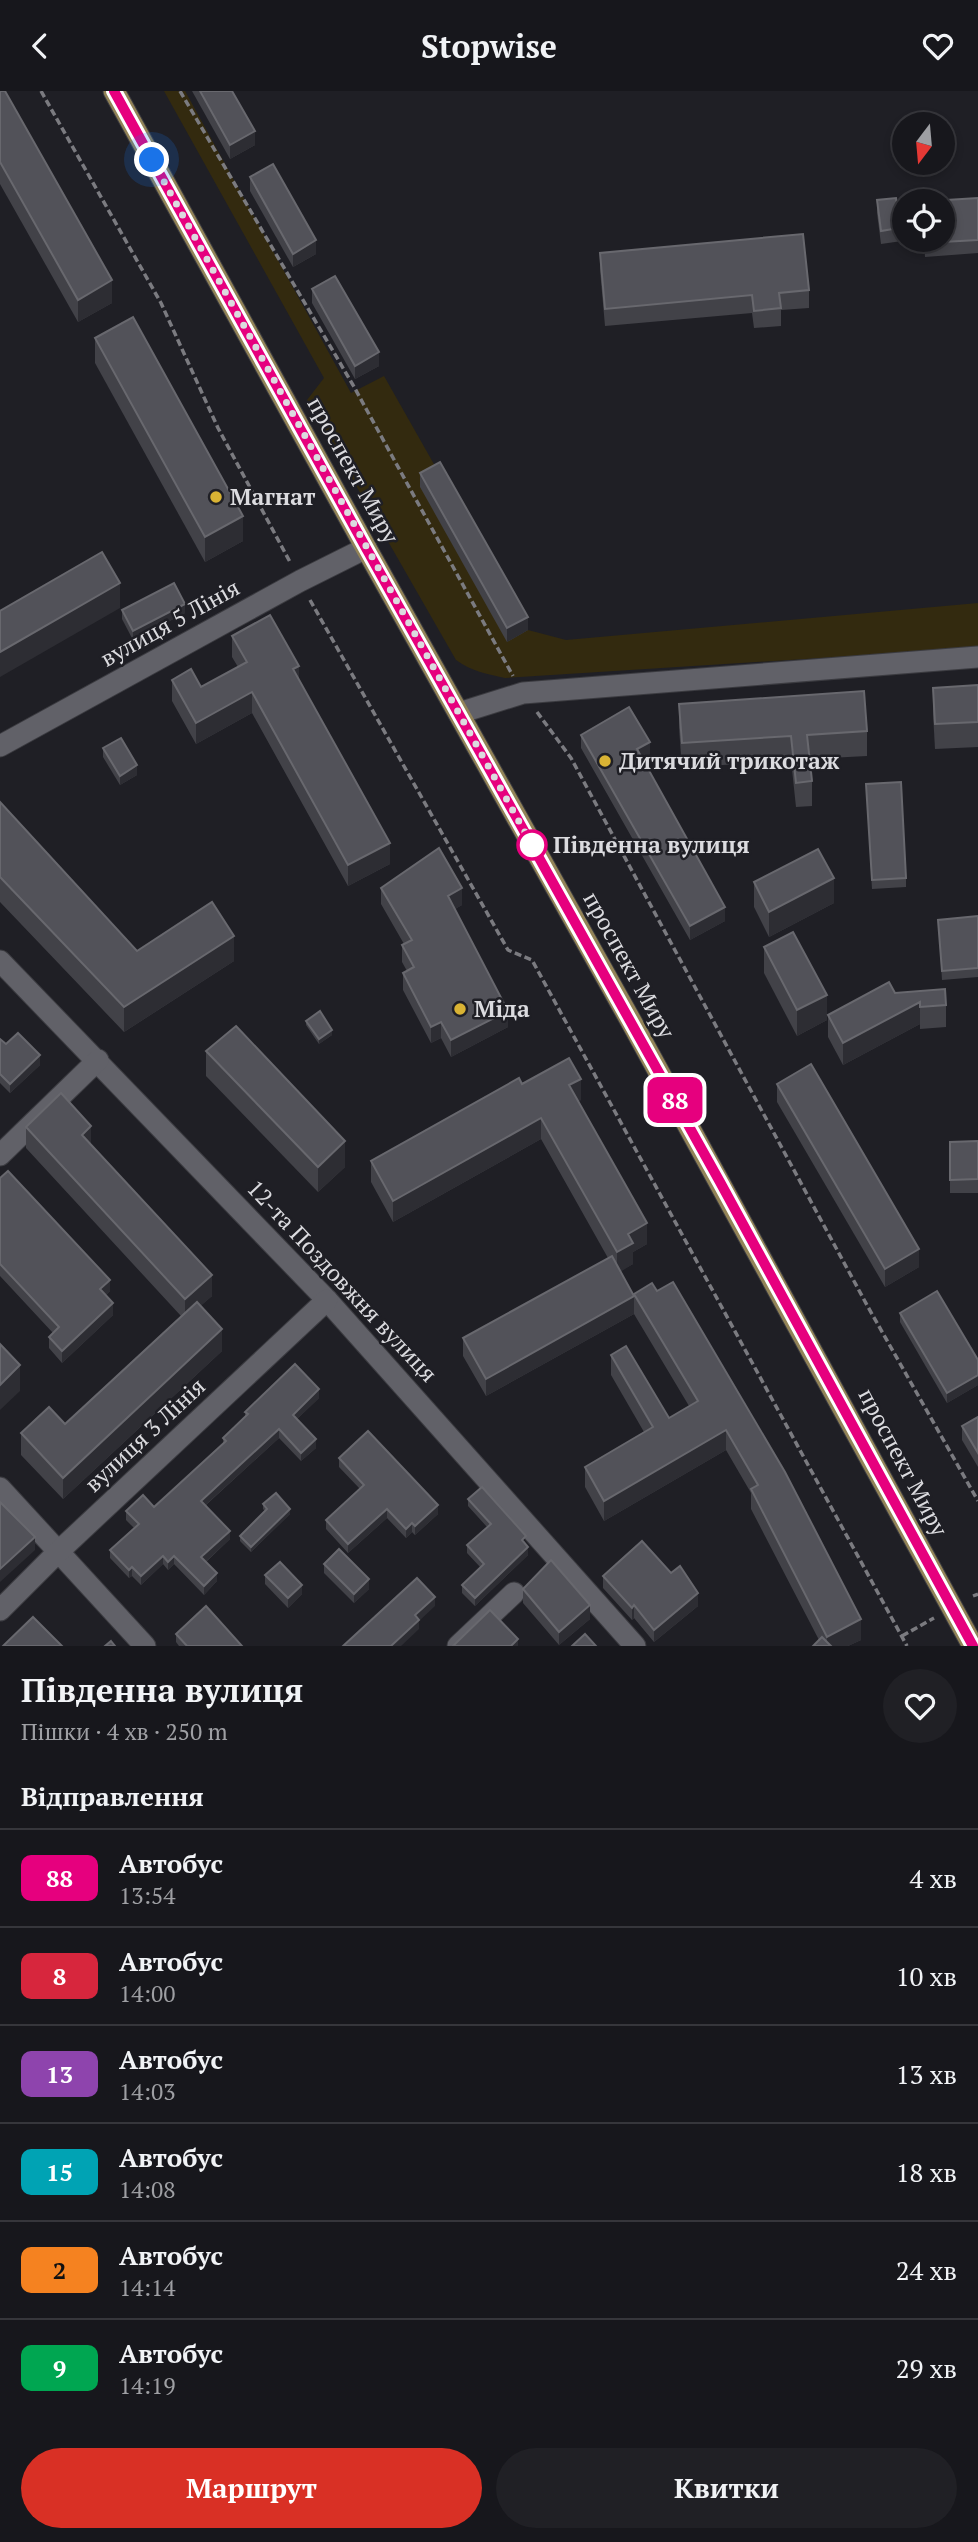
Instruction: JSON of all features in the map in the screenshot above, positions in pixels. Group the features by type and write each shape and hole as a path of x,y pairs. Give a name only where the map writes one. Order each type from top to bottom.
{"main road":[{"name":"проспект Миру","path":"114,91 795,1318 973,1646"}],"street":[{"name":"вулиця 5 Лінія","path":"0,746 300,581 366,548"},
{"path":"460,713 523,693 978,657"},
{"name":"12-та Поздовжня вулиця","path":"0,961 327,1300 635,1646"},
{"path":"0,1154 97,1060"},
{"name":"вулиця 3 Лінія","path":"0,1609 327,1300"},
{"path":"0,1487 145,1646"},
{"path":"458,1646 514,1593"}],"path":[{"path":"41,91 161,303 218,428 300,581 508,950 532,960 907,1646"},
{"path":"180,91 353,385 523,693 571,758 868,1307 978,1501"},
{"path":"901,1636 934,1618"}],"shaded area":[{"path":"164,91 185,91 351,393 384,376 528,630 566,640 978,603 978,648 505,678 473,669 456,660 307,400 324,378"}],"building":[{"path":"0,91 5,91 112,280 78,300 0,162"},
{"path":"200,91 232,91 255,131 230,145"},
{"path":"273,164 316,240 293,254 250,177"},
{"path":"892,198 892,229 881,231 877,200"},
{"path":"978,198 978,240 955,241 955,199"},
{"path":"803,234 809,290 779,293 781,308 754,311 752,295 605,309 600,253"},
{"path":"335,276 379,352 355,366 312,289"},
{"path":"133,317 243,516 205,537 95,338"},
{"path":"440,462 528,617 507,628 420,473"},
{"path":"102,552 120,583 0,652 0,611"},
{"path":"174,583 185,604 133,631 122,610"},
{"path":"270,615 299,666 293,669 390,843 348,865 252,692 196,723 172,680 191,669 201,687 247,662 232,636"},
{"path":"978,685 978,722 935,724 933,688"},
{"path":"864,691 867,731 807,735 812,781 796,783 791,736 682,743 679,704"},
{"path":"629,707 650,742 637,749 725,907 690,926 581,735"},
{"path":"121,738 137,765 120,776 103,748"},
{"path":"901,782 906,878 872,880 866,784"},
{"path":"0,802 137,951 212,902 234,936 124,1007 0,877"},
{"path":"439,848 462,888 448,896 508,1011 451,1040 441,1022 431,1027 403,973 414,967 402,945 412,940 381,888"},
{"path":"818,849 834,878 769,912 754,882"},
{"path":"978,916 978,968 942,971 938,920"},
{"path":"793,932 827,995 797,1010 764,947"},
{"path":"889,982 895,993 945,989 946,1005 920,1007 920,1002 843,1043 828,1015"},
{"path":"320,1011 332,1030 319,1039 306,1021"},
{"path":"236,1026 345,1141 318,1167 206,1051"},
{"path":"18,1033 40,1055 10,1084 0,1074 0,1039 6,1044"},
{"path":"569,1058 581,1079 569,1085 647,1223 628,1234 633,1243 617,1252 541,1118 393,1201 371,1161 519,1078 522,1084"},
{"path":"811,1064 919,1249 885,1269 777,1084"},
{"path":"61,1093 91,1126 82,1135 212,1275 185,1299 26,1127"},
{"path":"978,1141 978,1179 950,1180 950,1142"},
{"path":"8,1171 110,1280 100,1289 113,1303 62,1351 49,1337 59,1327 0,1264 0,1178"},
{"path":"612,1256 634,1296 486,1379 463,1338"},
{"path":"673,1282 785,1472 861,1619 827,1637 751,1489 758,1485 726,1430 604,1501 585,1467 653,1427 611,1355 626,1346 669,1418 698,1401 634,1294 652,1283 657,1291"},
{"path":"937,1291 978,1360 978,1375 947,1393 900,1313"},
{"path":"197,1302 222,1329 63,1478 21,1433 49,1407 65,1424"},
{"path":"0,1344 20,1365 0,1385"},
{"path":"295,1364 319,1389 293,1415 316,1439 301,1453 279,1429 201,1501 230,1531 201,1557 217,1573 204,1586 174,1556 168,1562 163,1556 141,1576 132,1567 129,1570 110,1550 139,1524 126,1511 143,1495 154,1507 226,1441 223,1438 248,1414 245,1412"},
{"path":"978,1417 978,1453 962,1426"},
{"path":"368,1431 438,1505 415,1526 412,1523 406,1529 387,1509 348,1544 326,1520 364,1485 339,1458"},
{"path":"482,1487 526,1536 522,1540 528,1547 475,1598 462,1585 484,1564 467,1545 491,1524 468,1499"},
{"path":"276,1493 290,1509 251,1547 240,1536 267,1509 263,1504"},
{"path":"0,1502 35,1537 0,1569"},
{"path":"642,1541 671,1573 680,1566 698,1593 654,1630 634,1605 632,1608 603,1576"},
{"path":"339,1549 369,1579 354,1594 324,1564"},
{"path":"551,1560 590,1605 559,1632 523,1589"},
{"path":"280,1562 302,1585 288,1598 265,1575"},
{"path":"417,1578 435,1597 415,1615 419,1620 391,1646 343,1646"},
{"path":"206,1606 242,1646 187,1646 176,1634"},
{"path":"490,1610 518,1639 511,1646 453,1646"},
{"path":"33,1617 62,1646 3,1646"},
{"path":"585,1634 596,1646 572,1646"},
{"path":"822,1637 831,1646 813,1646"}],"bus line":[{"name":"88","path":"114,91 720,1182 973,1646"}],"place":[{"name":"Магнат","path":"216,497"},
{"name":"Дитячий трикотаж","path":"605,761"},
{"name":"Південна вулиця","path":"532,845"},
{"name":"Міда","path":"460,1009"}],"route":[{"path":"152,160 532,845"}]}
